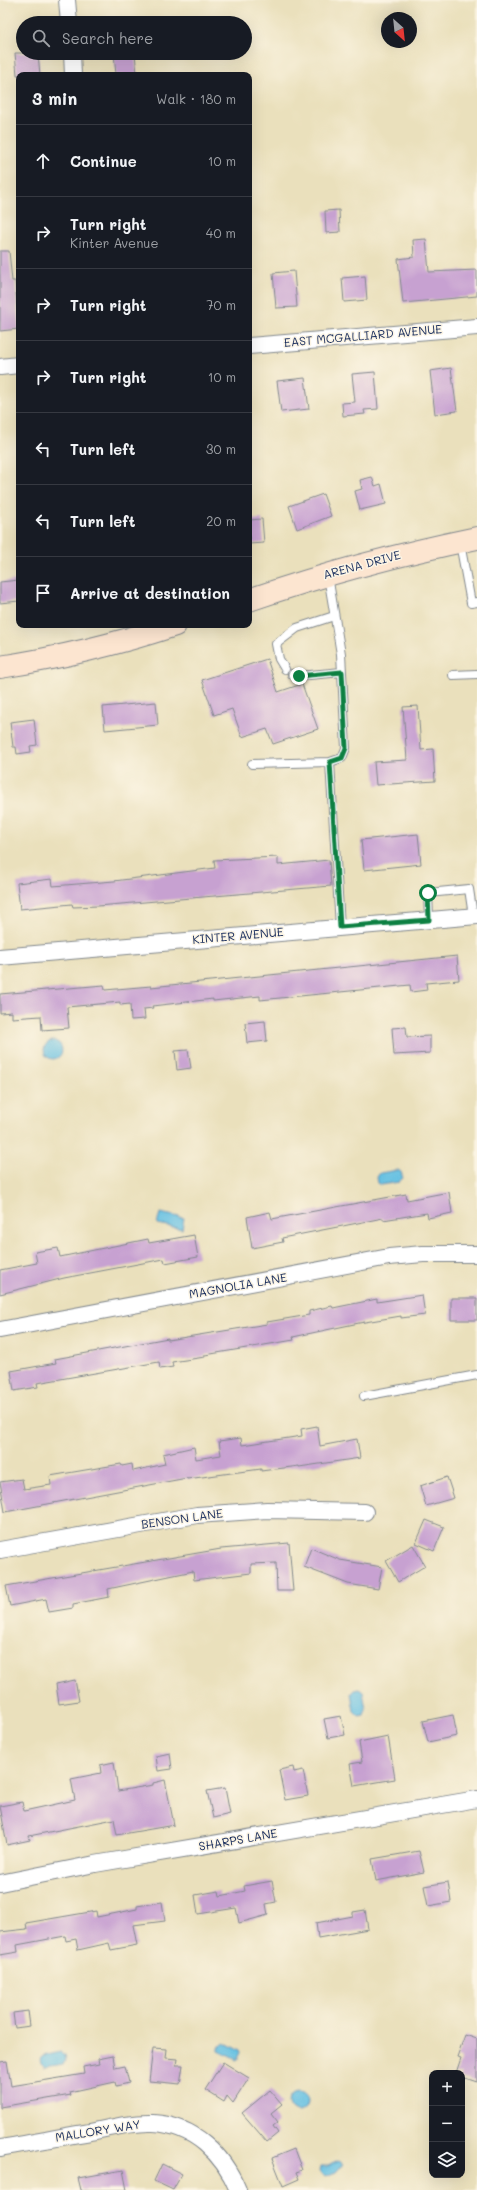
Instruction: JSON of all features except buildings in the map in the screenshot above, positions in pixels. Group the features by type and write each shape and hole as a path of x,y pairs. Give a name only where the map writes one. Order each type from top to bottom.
{"main road":[{"name":"ARENA DRIVE","path":"252,599 327,574 402,554 468,539"},
{"path":"0,667 97,648 164,628"}],"street":[{"path":"68,0 69,16"},
{"path":"73,60 74,72"},
{"name":"EAST MCGALLIARD AVENUE","path":"252,346 477,327"},
{"path":"0,367 16,365"},
{"name":"KINTER AVENUE","path":"0,957 475,916"},
{"name":"MAGNOLIA LANE","path":"0,1330 389,1257 423,1254 477,1254"},
{"name":"BENSON LANE","path":"0,1550 197,1515 267,1510 365,1512"},
{"name":"SHARPS LANE","path":"0,1883 95,1864 477,1799"},
{"name":"MALLORY WAY","path":"0,2148 122,2126 152,2123 170,2125 189,2132 206,2143 221,2158 238,2190"}],"lane":[{"path":"468,539 471,603 477,602"},
{"path":"252,764 330,762 342,758 346,748 342,672 327,574"},
{"path":"334,616 298,628 276,644 279,659 288,672 299,676 342,672"},
{"path":"454,675 477,674"},
{"path":"330,762 340,927"},
{"path":"429,920 428,893 469,889 475,916"},
{"path":"364,1396 477,1375"}],"water":[{"path":"53,1041 59,1044 62,1050 59,1056 53,1059 47,1056 44,1050 47,1044"},
{"path":"398,1170 401,1172 403,1178 399,1182 381,1185 378,1183 377,1177 380,1173"},
{"path":"160,1213 184,1218 182,1229 157,1224"},
{"path":"359,1689 363,1692 366,1709 364,1715 359,1716 354,1711 351,1693 354,1690"},
{"path":"224,2042 240,2051 241,2053 237,2060 218,2051 218,2048"},
{"path":"61,2052 64,2055 65,2060 63,2064 45,2067 41,2063 40,2059 43,2056"},
{"path":"298,2092 305,2095 308,2102 305,2109 298,2112 291,2109 288,2102 291,2095"},
{"path":"339,2161 343,2164 336,2172 325,2176 319,2171 320,2166 327,2166"}],"route":[{"path":"299,676 342,672 346,748 342,758 330,762 340,927 429,920 428,893"}]}
